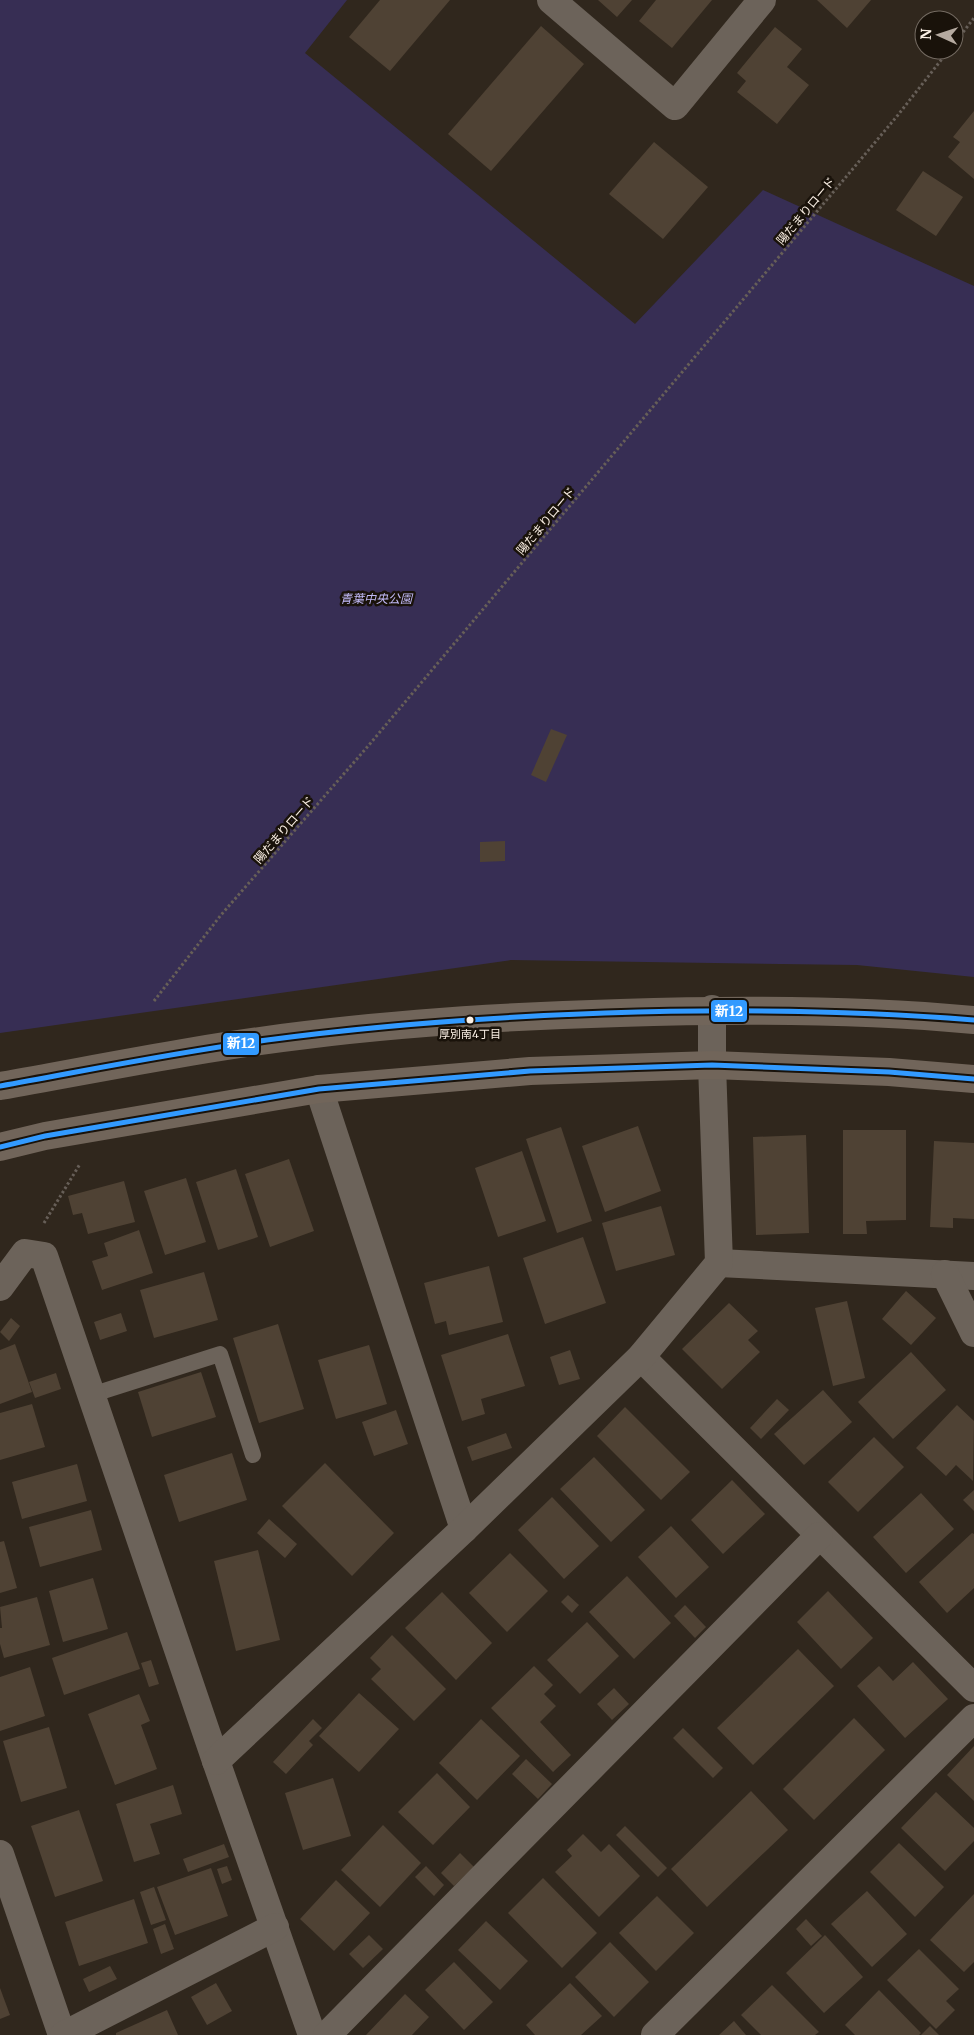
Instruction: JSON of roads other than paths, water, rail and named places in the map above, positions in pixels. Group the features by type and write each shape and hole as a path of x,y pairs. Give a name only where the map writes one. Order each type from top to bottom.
{"main road":[{"path":"0,1086 157,1057 306,1035 513,1016 712,1009 902,1013 974,1020"},
{"path":"0,1147 45,1136 319,1088 530,1071 712,1065 889,1072 974,1079"}],"street":[{"path":"551,0 675,106 762,0"},
{"path":"216,1761 464,1529 641,1357 718,1263 712,1009"},
{"path":"319,1088 464,1529"},
{"path":"0,1287 25,1253 44,1256 216,1761 312,2035"},
{"path":"718,1263 974,1276"},
{"path":"945,1274 974,1333"},
{"path":"641,1357 974,1688"},
{"path":"327,2035 819,1536"},
{"path":"655,2035 974,1718"},
{"path":"0,1854 63,2035 275,1927"}],"lane":[{"path":"91,1395 220,1354 254,1455"}],"place":[{"name":"厚別南4丁目","path":"470,1020"}],"park label":[{"name":"青葉中央公園","path":"376,599"}]}
